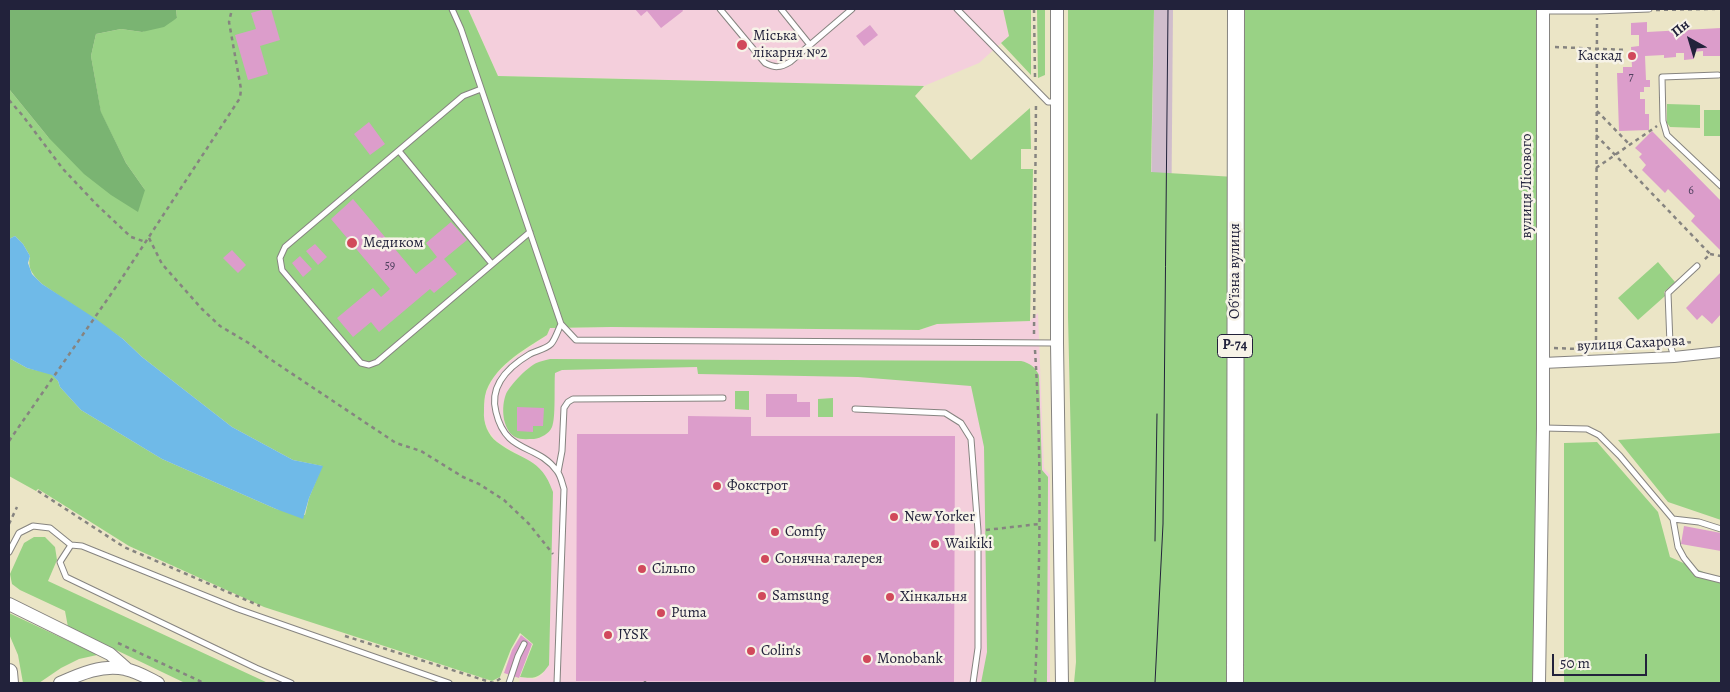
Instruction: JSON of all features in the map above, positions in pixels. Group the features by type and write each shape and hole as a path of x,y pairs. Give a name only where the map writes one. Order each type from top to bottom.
{"main road":[{"name":"Обʼїзна вулиця","path":"1236,9 1236,683"},
{"path":"9,672 10,683"}],"street":[{"path":"1057,9 1057,343 1062,683"},
{"name":"вулиця Лісового","path":"1539,683 1543,428 1543,10"},
{"name":"вулиця Сахарова","path":"1543,363 1674,357 1721,352"},
{"path":"9,604 128,663 158,683"},
{"path":"60,683 82,673 128,663"}],"lane":[{"path":"452,9 482,89 561,324 576,340 1057,343"},
{"path":"720,9 765,63 774,67 782,67 790,62 852,9"},
{"path":"781,9 810,44"},
{"path":"957,9 1048,102 1057,102"},
{"path":"1543,10 1597,11 1649,9"},
{"path":"1718,75 1662,77 1663,122 1667,135 1721,186"},
{"path":"482,89 463,96 286,247 280,258 282,270 361,363 369,365 377,362 530,232"},
{"path":"398,150 492,264"},
{"path":"1674,357 1670,344 1668,293 1697,266"},
{"path":"557,683 564,489 558,472 546,460 509,439 499,426 494,405 494,391 508,371 529,354 551,344 561,324"},
{"path":"558,472 562,451 564,408 573,399 723,398"},
{"path":"856,410 945,412 962,424 970,439 978,531 978,648 973,683"},
{"path":"1543,428 1587,429 1599,434 1673,519 1678,547 1697,574 1721,580"},
{"path":"1673,519 1699,522 1721,529"},
{"path":"9,552 19,533 33,526 50,528 71,545 82,546 238,609 449,683"},
{"path":"71,545 60,562 66,577 291,683"},
{"path":"509,683 524,644"}],"path":[{"path":"9,441 114,290 240,98 241,88 229,22 232,9"},
{"path":"1034,9 1036,157 1033,318 1040,524 1036,683"},
{"path":"1597,11 1595,348 1604,348"},
{"path":"1543,47 1626,50"},
{"path":"9,100 24,116 63,169 97,205 131,237 146,242"},
{"path":"1597,111 1630,145"},
{"path":"1596,168 1663,122"},
{"path":"1596,135 1710,254 1721,256"},
{"path":"149,238 162,264 202,309 220,326 252,345 267,358 396,443 421,451 463,477 480,484 504,500 530,524 561,564"},
{"path":"1697,266 1710,254"},
{"path":"1614,347 1696,342"},
{"path":"1543,347 1585,349"},
{"path":"38,492 124,547 261,606"},
{"path":"9,524 17,507"},
{"path":"978,531 1040,524"},
{"path":"337,633 490,682 494,683 502,677"},
{"path":"128,663 133,650"}],"shaded area":[{"name":"Міська лікарня №2","path":"468,9 1003,9 1009,36 979,63 924,86 498,76"},
{"path":"1154,9 1173,9 1168,605 1143,683"},
{"path":"1038,313 1044,468 1050,475 1050,683 519,683 520,677 535,679 543,674 536,465 497,442 489,432 483,418 485,395 494,376 510,361 547,335 550,328 919,330 937,324 1030,321"}],"green space":[{"path":"9,9 176,9 177,18 164,27 142,32 121,29 96,34 91,56 101,112 126,163 145,190 138,212 111,195 84,174 48,137 9,89"},
{"path":"176,9 468,9 498,76 924,86 915,96 971,160 1030,108 1031,149 1021,149 1021,169 1033,169 1030,321 937,324 919,330 550,328 547,335 529,346 501,368 488,386 484,406 485,424 491,436 506,448 537,466 543,472 553,492 549,665 543,673 533,678 520,677 533,644 520,633 511,649 500,677 492,681 264,607 129,546 38,489 36,491 9,476 9,358 27,368 52,374 60,387 81,410 162,459 276,509 305,515 309,498 322,466 293,460 232,427 142,357 123,339 42,284 32,272 29,265 30,256 23,244 15,236 9,239 9,89 48,137 145,190 126,163 101,113 91,56 96,34 121,29 142,32 177,18"},
{"path":"1003,9 1031,9 1031,75 1001,43 1009,36"},
{"path":"1037,9 1045,9 1045,75 1038,78"},
{"path":"1068,9 1154,9 1151,172 1235,177 1236,9 1543,9 1539,683 1074,683 1076,662 1068,317"},
{"path":"1667,104 1700,105 1700,128 1670,127 1667,123"},
{"path":"1704,110 1721,110 1721,136 1704,136"},
{"path":"1658,262 1675,282 1664,292 1665,296 1638,320 1618,298"},
{"path":"550,359 1021,361 1030,364 1039,375 1042,470 1048,477 1047,683 981,683 987,652 984,447 971,386 858,377 698,374 697,367 562,370 555,373 554,417 551,429 544,435 534,439 517,438 507,429 505,423 503,405 506,394 530,367"},
{"path":"735,391 749,391 749,410 735,409"},
{"path":"833,398 833,417 818,417 818,399"},
{"path":"1721,433 1721,520 1668,502 1618,440"},
{"path":"1597,442 1658,512 1670,557 1721,580 1721,683 1564,683 1564,443"},
{"path":"34,537 45,537 55,547 57,560 48,581 268,683 185,683 68,627 65,611 20,590 12,584 10,574 24,543"},
{"path":"9,613 97,655 79,659 61,668 39,683 23,683 18,655 9,634"}],"water":[{"path":"15,236 23,244 30,256 28,263 32,274 42,284 123,339 142,357 232,427 293,460 323,466 309,498 303,519 162,459 81,410 52,375 27,368 9,358 9,239"}],"building":[{"path":"271,9 280,40 260,46 268,74 248,80 235,35 256,29 251,13"},
{"path":"635,9 682,9 683,11 661,28 647,11 641,16"},
{"path":"1647,22 1647,32 1721,28 1721,56 1703,56 1703,51 1693,52 1694,59 1684,60 1684,53 1676,53 1676,57 1664,58 1664,55 1645,56 1646,80 1650,80 1650,87 1644,87 1644,92 1640,92 1640,99 1645,99 1645,114 1649,114 1649,130 1619,131 1617,73 1623,73 1623,67 1632,67 1631,47 1639,46 1639,35 1631,35 1631,23"},
{"path":"870,25 878,35 864,46 856,36"},
{"path":"369,122 385,144 370,155 354,134"},
{"path":"1652,131 1721,201 1720,250 1691,221 1695,216 1668,189 1665,193 1642,170 1646,165 1639,157 1642,154 1635,148"},
{"name":"Медиком","path":"353,199 416,274 437,257 426,243 451,222 467,240 444,259 457,274 434,293 430,289 379,332 371,322 353,337 337,318 373,288 381,297 390,289 331,219"},
{"path":"315,244 327,257 318,265 306,251"},
{"path":"232,250 246,265 238,273 223,258"},
{"path":"300,256 312,269 303,277 292,263"},
{"path":"1721,272 1721,314 1712,324 1702,315 1697,320 1686,308"},
{"path":"766,394 797,394 797,402 810,402 810,417 766,417"},
{"path":"517,407 544,408 543,426 533,426 533,432 517,431"},
{"name":"Сонячна галерея","path":"688,416 751,417 751,436 955,436 954,682 576,681 577,434 688,434"},
{"path":"1684,526 1721,533 1721,551 1681,544"},
{"path":"521,635 532,644 519,678 504,673 512,650"}],"tram line":[{"path":"1155,683 1163,524 1168,9"},
{"path":"1155,541 1157,414"}],"place":[{"name":"Міська лікарня №2","path":"742,45"},
{"name":"Каскад","path":"1632,56"},
{"name":"Медиком","path":"352,243"},
{"name":"Фокстрот","path":"717,486"},
{"name":"New Yorker","path":"894,517"},
{"name":"Comfy","path":"775,532"},
{"name":"Waikiki","path":"935,544"},
{"name":"Сонячна галерея","path":"765,559"},
{"name":"Сільпо","path":"642,569"},
{"name":"Samsung","path":"762,596"},
{"name":"Хінкальня","path":"890,597"},
{"name":"Puma","path":"661,613"},
{"name":"JYSK","path":"608,635"},
{"name":"Colin's","path":"751,651"},
{"name":"Monobank","path":"867,659"}]}
